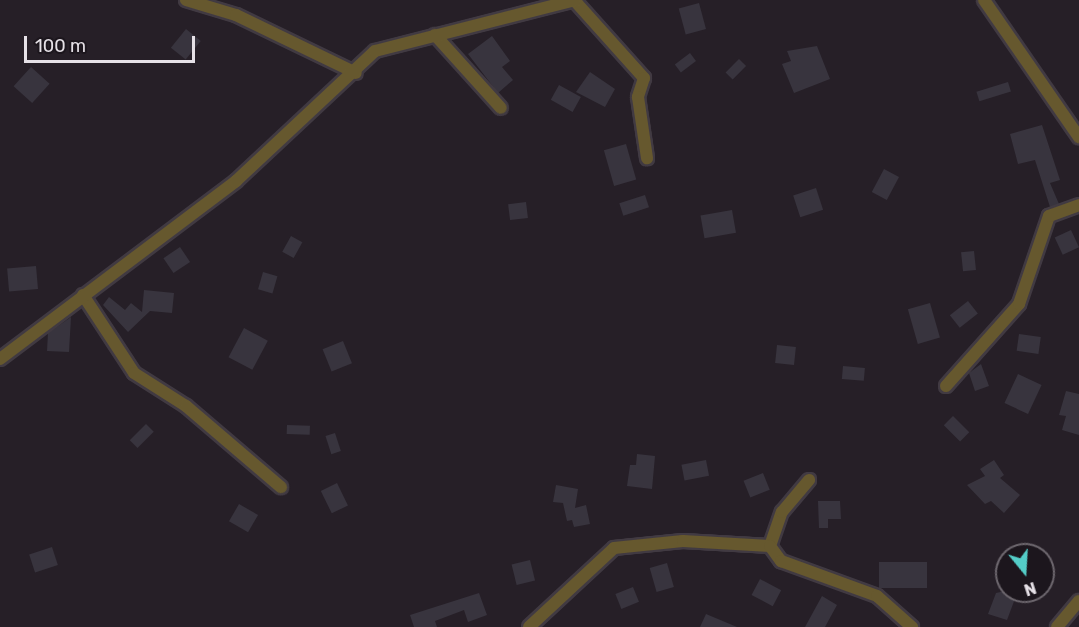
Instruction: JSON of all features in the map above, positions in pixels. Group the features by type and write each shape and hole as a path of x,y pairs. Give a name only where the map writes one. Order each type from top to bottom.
{"street":[{"path":"186,0 236,15 356,73"},
{"path":"0,359 236,181 356,73 375,51 574,0 644,78 638,97 647,158"},
{"path":"984,0 1079,137"},
{"path":"435,35 501,108"},
{"path":"946,386 1019,304 1049,216 1079,204"},
{"path":"83,295 134,373 186,406 281,487"},
{"path":"770,546 782,512 809,480"},
{"path":"529,627 614,548 683,541 770,546"},
{"path":"770,546 781,561 877,596 912,627"},
{"path":"1058,627 1079,601"}],"building":[{"path":"699,3 706,29 686,35 679,8"},
{"path":"186,29 201,41 186,60 171,48"},
{"path":"492,36 510,61 502,67 513,80 498,93 468,54"},
{"path":"817,46 830,79 794,93 782,64 791,61 787,51"},
{"path":"690,53 696,61 681,72 675,64"},
{"path":"739,59 746,66 733,80 726,72"},
{"path":"31,67 50,84 32,103 14,86"},
{"path":"590,72 615,89 605,107 576,92"},
{"path":"1008,82 1011,92 979,101 976,92"},
{"path":"559,85 581,97 573,112 551,100"},
{"path":"1042,125 1060,180 1050,183 1059,204 1050,207 1035,160 1018,164 1010,134"},
{"path":"626,144 636,180 614,186 604,150"},
{"path":"884,169 899,177 887,200 872,192"},
{"path":"816,188 823,210 800,217 793,195"},
{"path":"645,195 649,207 623,216 619,203"},
{"path":"526,202 528,218 510,220 508,204"},
{"path":"732,210 736,233 704,238 700,216"},
{"path":"1071,230 1079,247 1063,255 1055,238"},
{"path":"291,236 302,242 294,258 282,252"},
{"path":"180,247 190,262 173,273 163,258"},
{"path":"974,251 976,270 963,271 961,252"},
{"path":"36,266 38,289 9,291 7,269"},
{"path":"263,272 277,276 272,293 258,289"},
{"path":"144,290 174,293 172,313 150,311 128,332 103,305 109,297 125,310 131,303 142,312"},
{"path":"968,301 978,314 960,328 950,315"},
{"path":"930,303 940,338 918,344 908,309"},
{"path":"71,317 69,352 47,351 48,333"},
{"path":"244,328 268,341 252,370 229,357"},
{"path":"1019,334 1041,337 1038,354 1017,351"},
{"path":"343,341 352,363 332,371 323,349"},
{"path":"777,345 796,347 794,365 775,363"},
{"path":"981,364 989,386 975,391 969,373"},
{"path":"843,366 865,368 864,381 842,379"},
{"path":"1018,374 1042,385 1028,414 1004,403"},
{"path":"1066,391 1079,394 1079,435 1062,430 1066,416 1059,415"},
{"path":"953,416 969,432 960,441 944,425"},
{"path":"146,424 154,432 138,448 130,440"},
{"path":"287,425 310,426 310,435 287,434"},
{"path":"335,433 341,451 331,454 325,436"},
{"path":"637,454 655,456 652,489 627,486 630,465 636,465"},
{"path":"706,460 709,476 685,480 681,465"},
{"path":"994,460 1004,475 1000,478 1020,495 1004,513 991,501 985,504 967,485 985,476 980,469"},
{"path":"763,473 770,490 750,498 744,481"},
{"path":"337,483 348,505 332,513 321,491"},
{"path":"556,485 578,489 575,508 586,505 590,524 574,527 572,520 567,521 563,503 553,502"},
{"path":"818,501 840,501 841,519 828,519 828,528 819,528"},
{"path":"239,504 258,515 248,532 229,521"},
{"path":"52,547 58,565 35,572 29,554"},
{"path":"530,560 535,580 517,585 512,565"},
{"path":"879,562 927,562 927,588 879,588"},
{"path":"667,563 674,587 657,592 650,568"},
{"path":"760,579 781,590 773,606 752,595"},
{"path":"633,587 639,602 621,609 615,594"},
{"path":"479,593 487,615 468,622 464,610 435,621 437,627 414,627 410,615"},
{"path":"822,596 837,605 825,627 805,627"},
{"path":"995,596 995,603 1013,603 1007,620 988,614"},
{"path":"706,614 737,627 700,627"}]}
